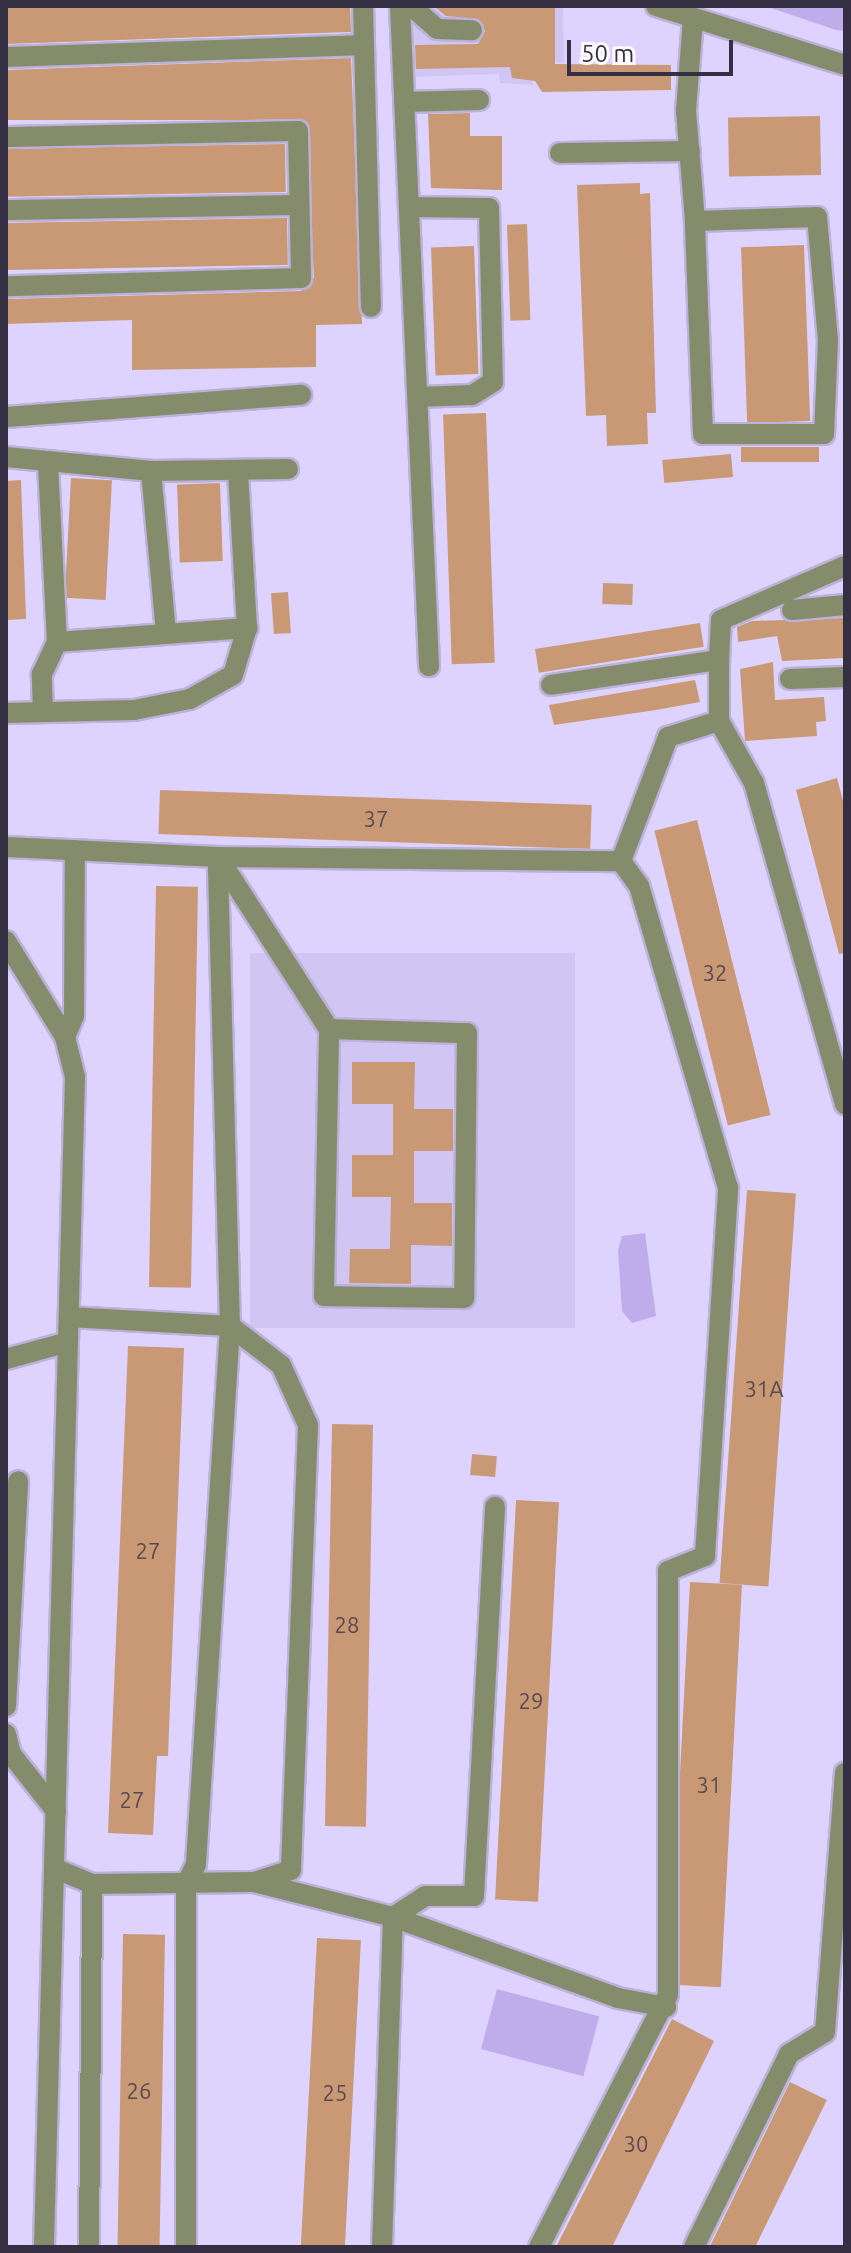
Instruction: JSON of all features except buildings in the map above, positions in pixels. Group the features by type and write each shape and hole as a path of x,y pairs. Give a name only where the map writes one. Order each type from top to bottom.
{"street":[{"path":"363,6 371,307"},
{"path":"400,6 429,666"},
{"path":"411,6 437,29 472,30"},
{"path":"656,6 845,65"},
{"path":"693,18 690,151 703,434 824,434 828,340 817,217 695,221"},
{"path":"6,57 364,45"},
{"path":"404,102 479,100"},
{"path":"6,137 298,131 301,278 6,286"},
{"path":"560,153 690,151"},
{"path":"6,210 298,205"},
{"path":"409,207 489,208 493,382 472,395 418,397"},
{"path":"6,417 301,395"},
{"path":"6,457 48,464 151,471 288,469"},
{"path":"43,712 42,674 57,642 48,464"},
{"path":"6,713 134,710 190,699 233,675 247,628 238,470"},
{"path":"151,471 166,633"},
{"path":"845,566 721,620 719,660 719,721 754,783 845,1104"},
{"path":"792,610 845,605"},
{"path":"57,642 247,628"},
{"path":"551,685 719,660"},
{"path":"790,679 845,677"},
{"path":"621,861 668,737 719,721"},
{"path":"6,847 218,857 621,861"},
{"path":"65,1037 74,1016 75,850"},
{"path":"218,857 329,1029 324,1296 464,1298 467,1033 329,1029"},
{"path":"186,2247 186,1884 196,1864 230,1326 218,857"},
{"path":"539,2247 666,2007 668,1571 705,1556 728,1188 639,886 621,861"},
{"path":"6,941 65,1037 75,1077 44,2247"},
{"path":"69,1317 230,1326 281,1365 308,1425 291,1870 254,1882"},
{"path":"6,1359 68,1342"},
{"path":"6,1706 18,1481"},
{"path":"393,1917 425,1896 474,1896 495,1507"},
{"path":"6,1734 11,1754 56,1811"},
{"path":"694,2247 789,2054 825,2032 845,1773"},
{"path":"54,1868 92,1884 254,1882 393,1917 618,1998 666,2007"},
{"path":"89,2247 92,1884"},
{"path":"382,2247 393,1917"}],"shaded area":[{"path":"406,6 563,6 564,62 532,61 533,85 500,83 499,74 410,77"},
{"path":"765,6 845,6 845,31 836,30"},
{"path":"250,953 575,953 575,1328 250,1328"},
{"path":"645,1233 656,1316 632,1323 622,1311 618,1250 622,1236"},
{"path":"497,1989 599,2016 583,2076 481,2049"}]}
